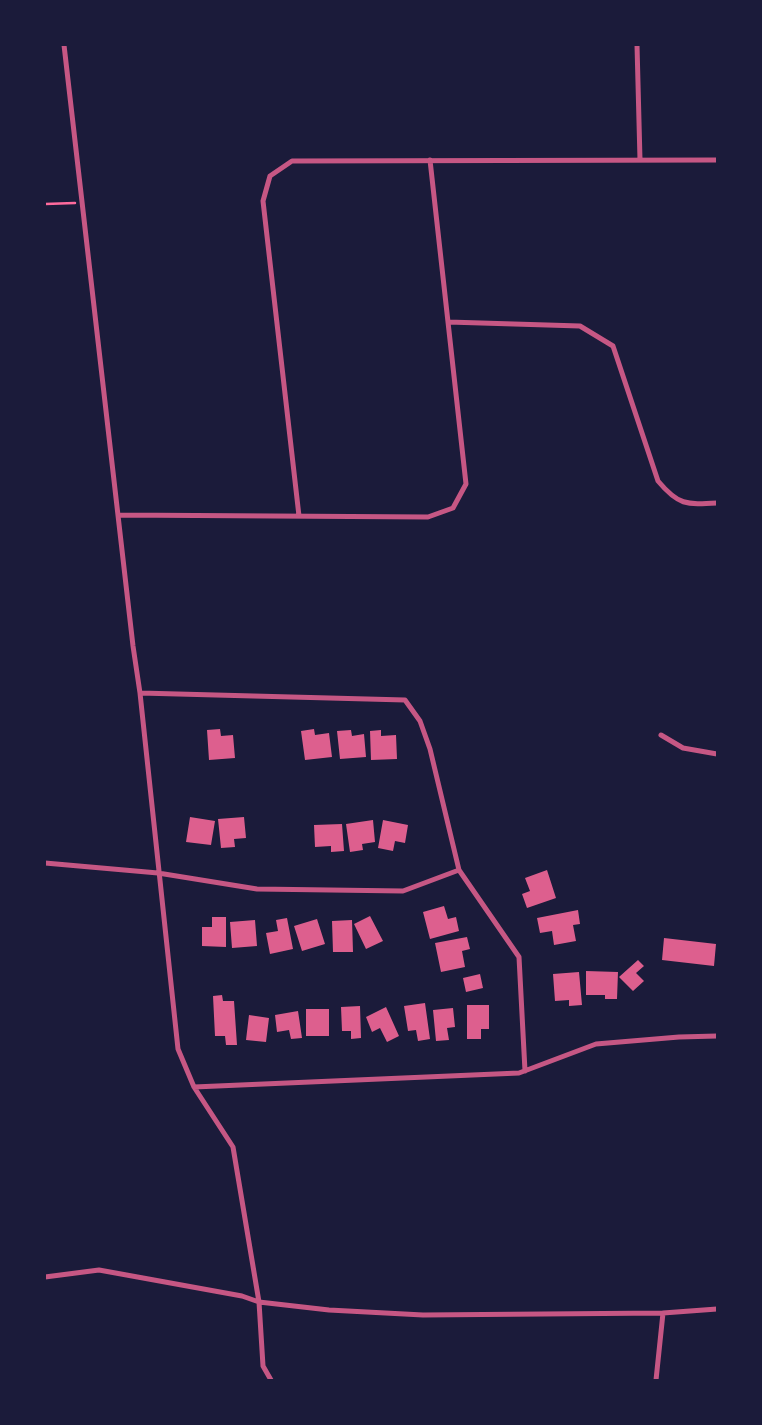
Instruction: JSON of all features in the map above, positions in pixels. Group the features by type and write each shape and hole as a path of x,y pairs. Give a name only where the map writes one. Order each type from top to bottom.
{"street":[{"path":"64,45 140,693 178,1049 194,1087 233,1147 259,1302 263,1366 271,1380"},
{"path":"637,45 640,160"},
{"path":"118,515 428,517 453,508 466,484 430,160"},
{"path":"299,516 263,201 270,176 292,161 717,160"},
{"path":"448,322 580,326 612,346 658,481 672,498 693,505 717,503"},
{"path":"140,693 404,700 420,721 430,749 459,870 519,958 525,1071"},
{"path":"661,735 683,748 717,754"},
{"path":"45,863 158,873 257,889 403,891 459,870"},
{"path":"194,1087 509,1074 525,1071 596,1044 679,1036 717,1036"},
{"path":"45,1277 98,1270 242,1296 259,1302 329,1310 423,1314 663,1313 717,1309"},
{"path":"656,1380 663,1313"}],"path":[{"path":"45,204 82,203"}],"building":[{"path":"220,729 221,736 233,735 235,758 209,760 207,730"},
{"path":"314,729 315,735 329,733 332,757 305,760 301,731"},
{"path":"351,730 352,736 364,734 366,757 340,759 337,731"},
{"path":"381,730 381,736 396,735 397,759 371,760 370,731"},
{"path":"190,817 215,821 211,845 186,842"},
{"path":"244,817 246,838 234,839 235,847 221,848 218,819"},
{"path":"373,820 375,842 362,844 363,850 350,852 346,824"},
{"path":"383,820 408,825 405,843 395,841 393,851 378,848"},
{"path":"342,824 344,851 331,852 331,846 315,847 314,825"},
{"path":"547,870 556,898 527,908 522,894 530,891 525,878"},
{"path":"444,906 448,919 456,917 459,931 430,939 423,912"},
{"path":"578,910 580,924 573,925 576,941 554,945 552,931 540,933 537,918"},
{"path":"370,916 383,941 366,949 354,924"},
{"path":"212,917 226,917 226,947 202,946 202,927 212,927"},
{"path":"287,918 293,949 270,954 266,933 278,931 276,920"},
{"path":"317,919 325,944 302,951 294,926"},
{"path":"255,920 257,946 232,948 230,922"},
{"path":"352,920 353,952 333,952 332,921"},
{"path":"467,937 470,949 462,951 465,967 441,972 435,943"},
{"path":"664,938 716,944 714,966 662,960"},
{"path":"638,960 644,966 636,973 644,981 633,991 619,977"},
{"path":"586,971 618,972 617,999 605,999 605,995 586,995"},
{"path":"579,972 582,1005 569,1006 569,1000 555,1001 553,974"},
{"path":"480,974 483,988 466,992 463,978"},
{"path":"222,995 223,1001 234,1001 237,1045 226,1045 225,1036 215,1036 213,996"},
{"path":"425,1003 430,1039 418,1041 416,1030 408,1031 404,1006"},
{"path":"467,1005 489,1005 489,1029 481,1029 481,1039 467,1039"},
{"path":"360,1006 361,1038 351,1039 351,1031 342,1031 341,1007"},
{"path":"386,1007 399,1036 387,1042 380,1028 372,1032 366,1017"},
{"path":"453,1008 455,1027 447,1028 449,1040 436,1041 433,1010"},
{"path":"306,1009 329,1009 329,1036 306,1036"},
{"path":"298,1011 302,1038 291,1039 289,1030 277,1032 275,1015"},
{"path":"249,1015 269,1018 266,1042 246,1040"}]}
